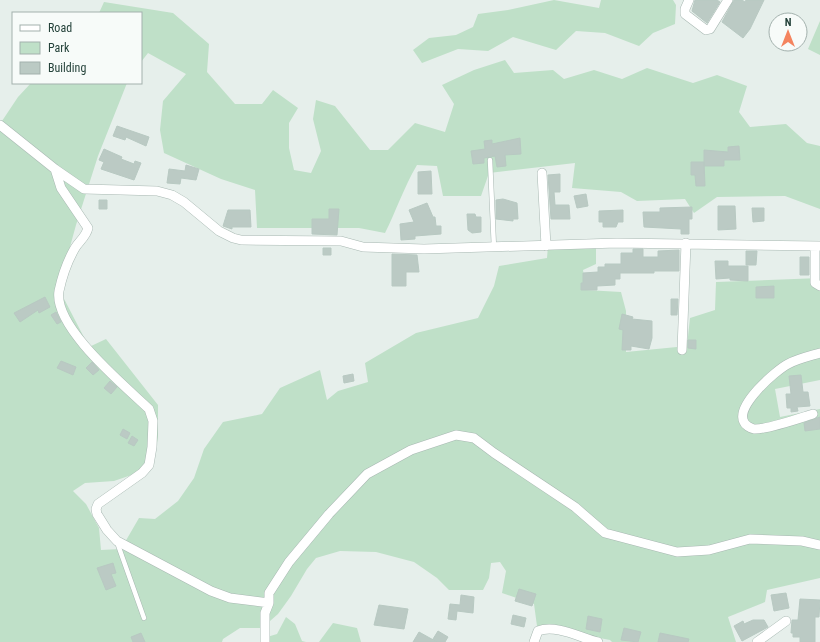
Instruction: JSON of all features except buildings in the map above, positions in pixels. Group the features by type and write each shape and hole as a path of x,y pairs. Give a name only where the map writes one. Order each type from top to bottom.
{"street":[{"path":"689,0 685,9 685,14 706,30 710,29 728,0"},
{"path":"0,126 55,169 84,189 157,191 172,195 184,202 219,232 232,238 248,240 341,241 370,247 424,249 686,243 817,246 815,283 820,286"},
{"path":"55,169 61,188 88,228 85,235 74,248 62,282 58,297 62,312 87,350 149,409 152,417 152,447 149,465 142,473 96,507 97,514 107,530 117,541 211,591 230,598 269,603"},
{"path":"542,173 546,246"},
{"path":"682,350 686,243"},
{"path":"813,414 762,428 753,429 746,425 743,419 745,407 763,384 788,364 820,353"},
{"path":"265,642 264,613 269,603 269,593 289,562 329,514 366,474 411,450 456,435 474,438 575,507 605,533 677,552 709,550 750,539 802,542 820,545"},
{"path":"757,642 786,621"},
{"path":"534,642 536,633 546,630 564,632 598,642"}],"lane":[{"path":"490,160 494,248"},
{"path":"117,541 144,618"}],"green space":[{"path":"554,0 599,8 601,0 673,0 676,5 675,24 653,33 639,46 605,33 576,31 556,50 513,37 488,51 458,49 422,63 413,50 429,38 456,35 473,27 478,14 508,10"},
{"path":"104,2 173,13 209,44 207,72 235,104 262,104 273,90 298,108 289,123 289,148 294,170 311,173 321,151 313,119 316,100 335,106 370,150 388,150 415,123 445,132 454,104 442,85 474,70 505,60 514,73 553,70 564,79 594,70 622,79 647,68 693,83 717,75 747,86 739,112 750,127 786,124 807,143 820,146 820,209 785,196 717,197 694,213 685,199 637,201 621,192 572,188 575,163 489,173 481,196 443,196 437,166 417,165 385,233 359,228 257,228 255,190 221,179 164,153 160,130 163,101 186,74 148,53 142,61 142,12 99,12"},
{"path":"820,21 820,55 808,49"},
{"path":"30,84 127,84 98,156 76,225 62,276 61,293 89,347 106,339 158,405 158,437 154,459 149,469 114,481 85,483 73,491 86,504 99,528 101,550 121,549 139,518 155,519 178,501 194,478 204,449 223,422 262,414 280,388 320,370 327,400 338,391 368,382 365,363 416,333 478,318 494,286 499,266 547,258 548,246 596,245 596,264 583,270 586,290 621,292 626,311 626,352 687,346 690,318 715,310 716,282 820,278 820,380 775,389 780,417 820,409 820,578 767,590 765,602 728,617 736,642 612,642 610,640 537,626 534,604 502,593 506,571 500,562 491,563 489,578 483,590 449,590 437,578 414,562 376,552 340,551 316,558 307,569 278,614 262,628 240,628 223,639 222,642 0,642 0,124 18,97"},
{"path":"286,617 295,624 302,641 306,642 268,642 267,637 277,634"},
{"path":"333,623 357,628 361,642 319,642"}]}
